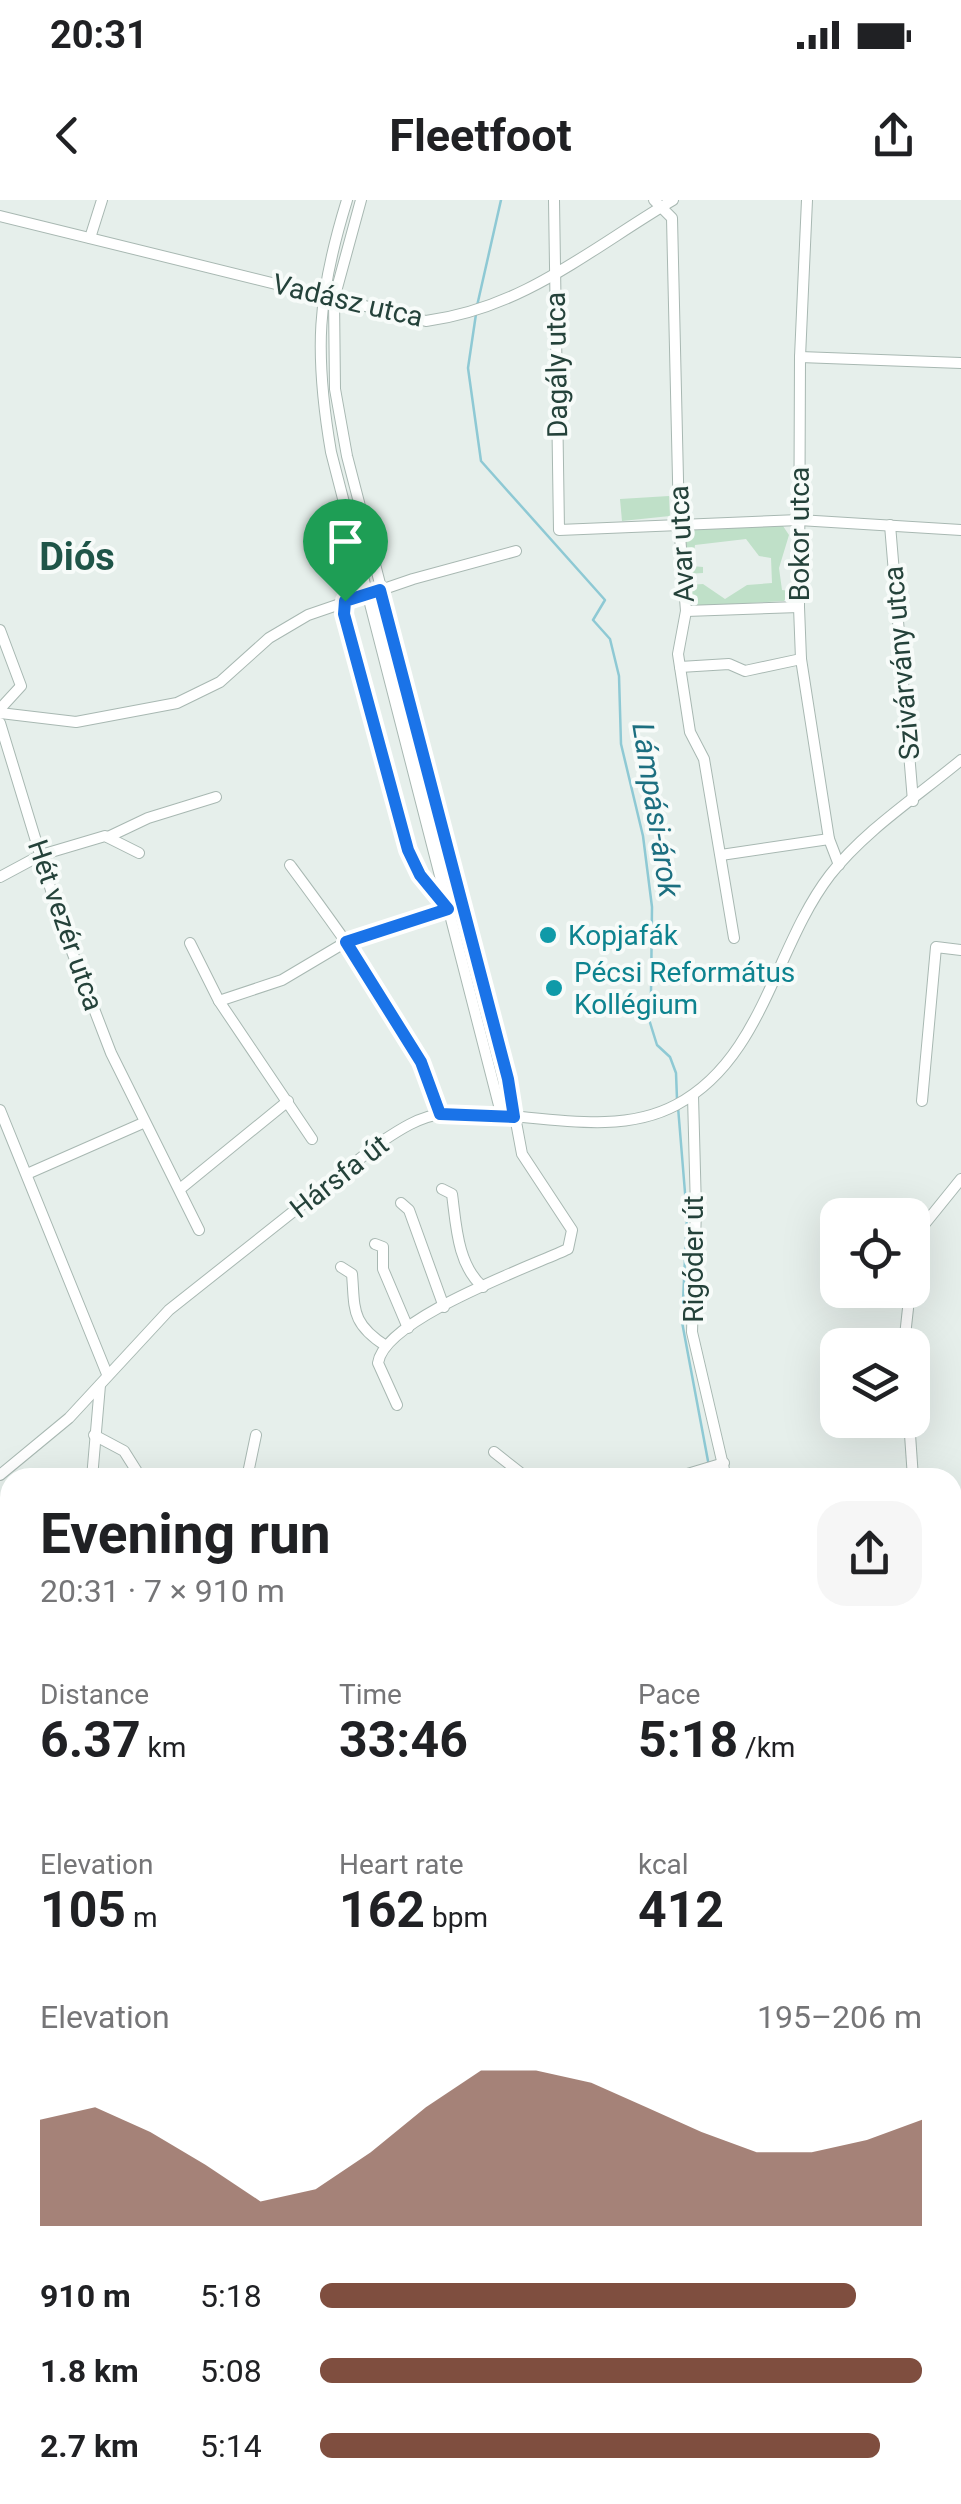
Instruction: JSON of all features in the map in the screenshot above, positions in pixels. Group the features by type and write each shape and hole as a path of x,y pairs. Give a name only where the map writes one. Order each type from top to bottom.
{"street":[{"path":"90,238 102,200"},
{"path":"347,200 321,296 323,405 366,593 447,906 508,1117 522,1154 568,1220 572,1241 568,1248 444,1307 386,1346 378,1363 397,1406"},
{"path":"361,200 334,300 339,412 508,1117"},
{"name":"Dagály utca","path":"554,200 560,530 679,523"},
{"name":"Vadász utca","path":"0,216 418,321 487,310 555,274 657,204 673,200"},
{"name":"Bokor utca","path":"807,200 800,357 799,607 802,659 828,839 839,865"},
{"name":"Avar utca","path":"657,204 672,218 679,523 686,611 678,654 690,732 704,759 734,938"},
{"path":"800,357 961,363"},
{"path":"679,523 799,520 961,530"},
{"name":"Szivárvány utca","path":"890,525 913,801"},
{"path":"0,711 76,722 177,704 220,682 269,638 308,615 366,593 516,551"},
{"path":"345,601 351,648 408,850 420,875 447,906"},
{"path":"686,611 799,607"},
{"path":"0,630 21,686 0,711"},
{"path":"680,667 729,664 745,672 802,659"},
{"name":"Hét vezér utca","path":"0,723 74,956 143,1123 200,1230"},
{"name":"Hársfa út","path":"8,1468 69,1418 169,1310 381,1142 440,1114 606,1120 670,1108 689,1098 720,1072 740,1044 803,921 839,865 961,760"},
{"path":"0,877 42,855 108,837 134,823 216,797"},
{"path":"108,837 138,853"},
{"path":"721,855 828,839"},
{"path":"290,865 346,942 421,1062 440,1114"},
{"path":"219,1001 282,980 346,942 447,906"},
{"path":"190,943 219,1001 312,1139"},
{"path":"922,1102 936,948 961,950"},
{"name":"Rigóder út","path":"689,1098 696,1210 692,1332 714,1467"},
{"path":"180,1189 288,1101"},
{"path":"0,1110 107,1374"},
{"path":"27,1174 143,1123"},
{"path":"930,1216 961,1179"},
{"path":"442,1189 452,1194 452,1220 474,1280 483,1287"},
{"path":"401,1202 409,1210 444,1307"},
{"path":"376,1244 383,1247 384,1269 408,1328"},
{"path":"341,1266 352,1274 348,1294 363,1326 386,1346"},
{"path":"92,1468 100,1385"},
{"path":"94,1434 124,1450 135,1468"},
{"path":"249,1468 256,1435"},
{"path":"910,1438 911,1468"},
{"path":"494,1452 514,1468"}],"green space":[{"path":"669,496 670,516 622,521 620,499"},
{"path":"783,526 789,535 779,568 782,590 791,591 784,601 697,606 690,598 688,585 703,584 725,599 747,585 772,583 771,558 759,556 746,539 695,545 692,566 703,567 703,573 686,574 683,534 688,529"}],"waterway":[{"name":"Lámpási-árok","path":"477,306 501,200"},
{"name":"Lámpási-árok","path":"476,314 468,368 481,461 605,600 593,620 610,639 619,676 621,744 643,836 652,907 651,994 647,1013 657,1045 670,1057 676,1073 677,1099"},
{"name":"Lámpási-árok","path":"678,1107 687,1217 682,1322 708,1461"}],"place":[{"name":"Kopjafák","path":"548,935"},
{"name":"Pécsi Református Kollégium","path":"554,988"}],"district":[{"name":"Diós","path":"77,557"}],"route":[{"path":"380,590 508,1079 514,1117 440,1114 421,1062 346,942 406,926 448,909 420,875 408,850 351,648 345,601 380,590"}]}
